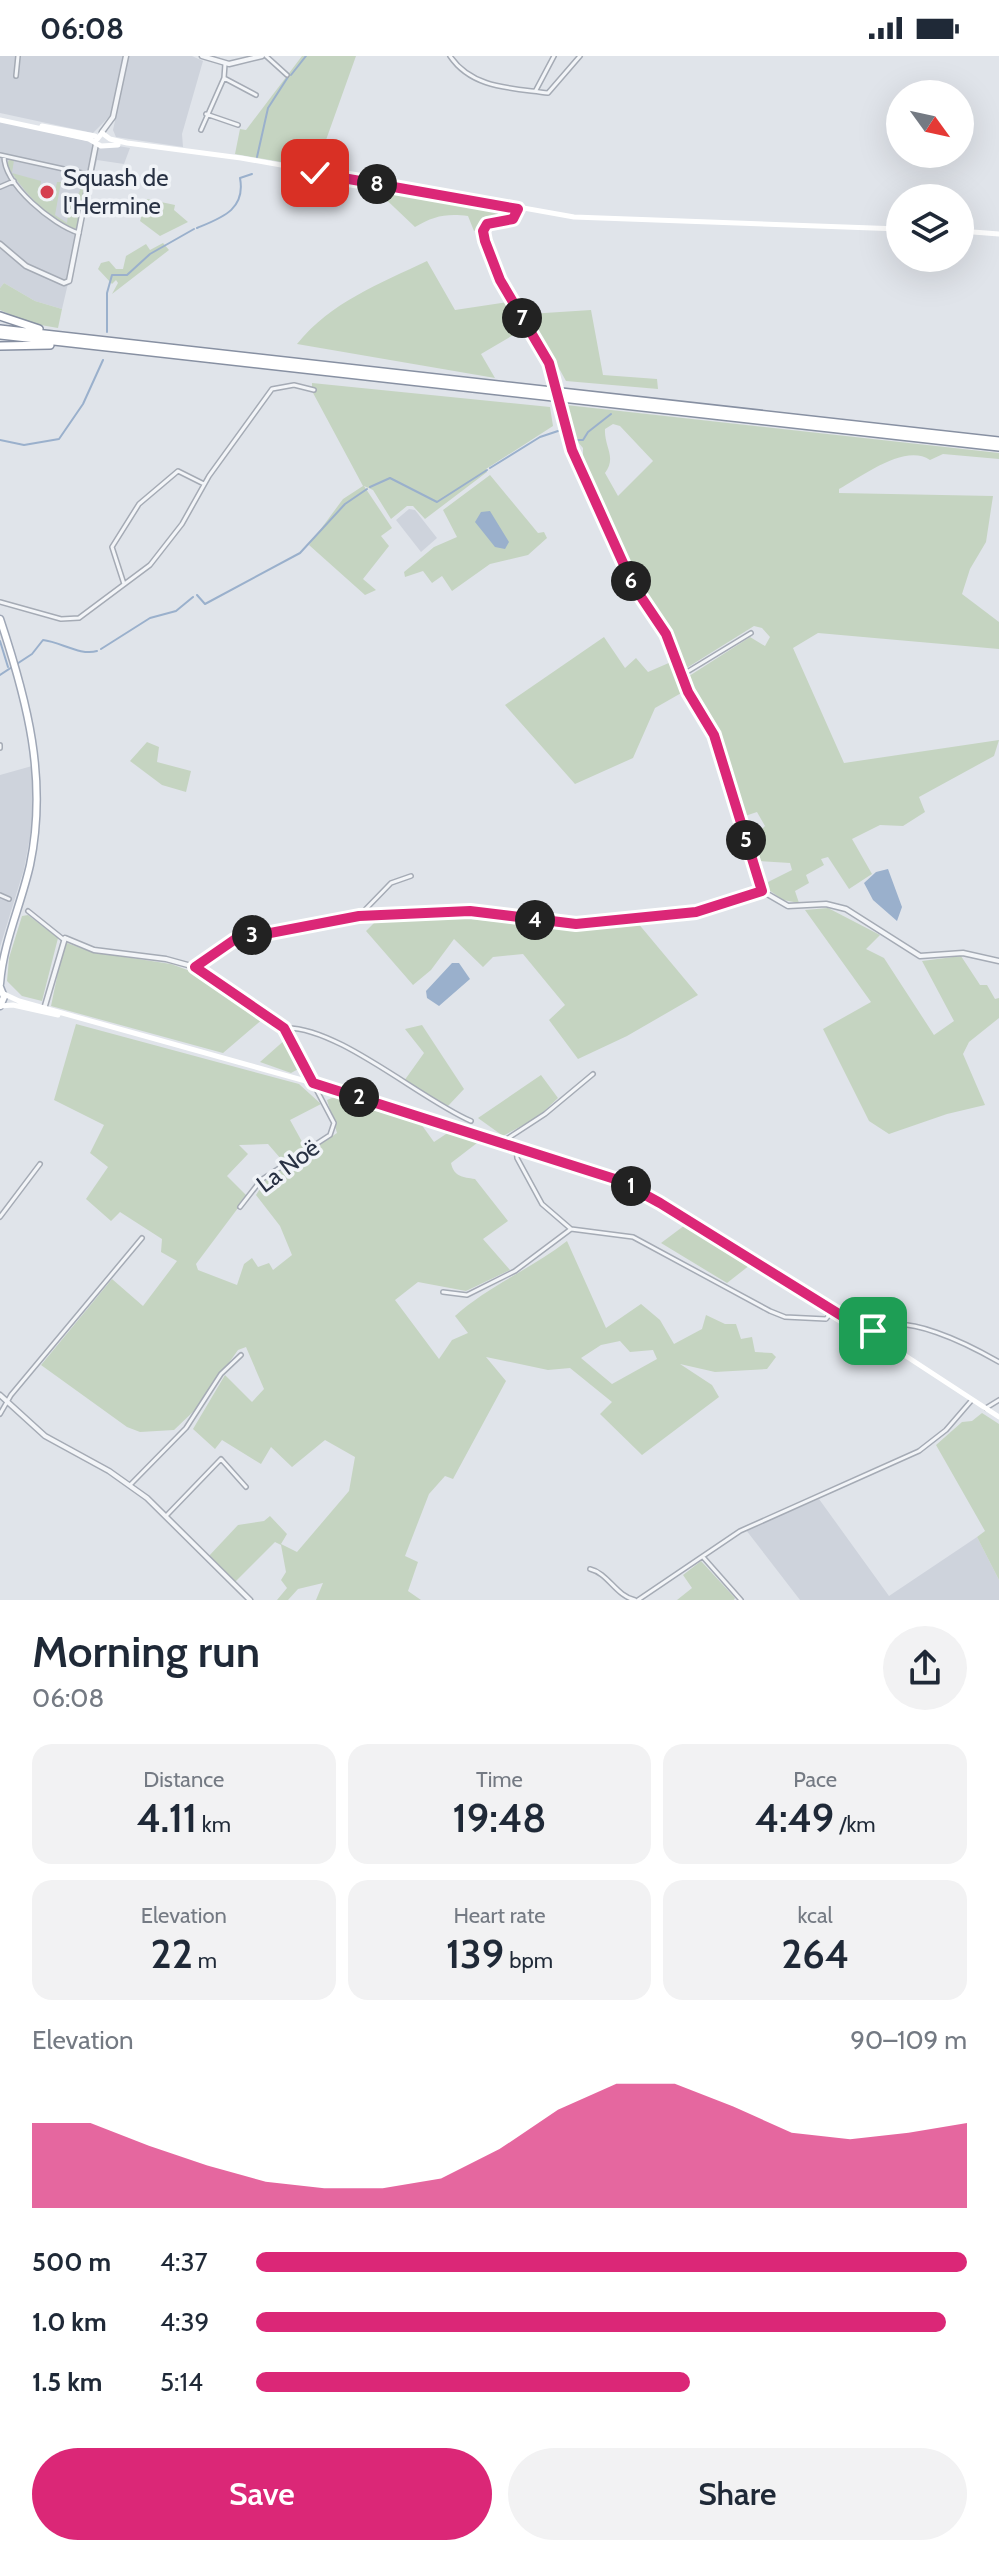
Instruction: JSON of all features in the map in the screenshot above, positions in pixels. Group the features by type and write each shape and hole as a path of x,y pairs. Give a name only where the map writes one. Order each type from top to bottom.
{"highway":[{"path":"0,316 28,327 104,344"},
{"path":"0,332 999,444"},
{"path":"0,346 104,344"}],"main road":[{"path":"0,119 101,140 253,162 518,209 596,219 886,229"},
{"path":"974,232 999,234"},
{"path":"0,619 33,739 38,797 31,859 0,962"},
{"path":"5,950 0,1006 44,1010 313,1083 597,1172 637,1189 834,1309 999,1417"},
{"path":"1,987 44,1010"}],"street":[{"path":"16,76 18,56"},
{"path":"0,244 40,274 64,283 69,281 91,175 126,56"},
{"path":"202,56 225,64 244,63 264,56 287,75"},
{"path":"450,56 464,73 481,82 551,92 580,56"},
{"path":"536,90 554,56"},
{"path":"201,130 224,78 225,64"},
{"path":"224,78 256,95"},
{"path":"206,114 238,125"},
{"path":"2,156 91,175"},
{"path":"2,156 14,181 46,215 79,233"},
{"path":"0,187 14,181"},
{"path":"518,209 513,219 487,224 483,235 500,280 544,353 555,382 572,450 633,585 669,640 681,675 714,735 762,891 788,906 826,904 846,909 920,956 963,953 999,961"},
{"path":"0,602 68,620 79,618 150,565 272,389 294,385 314,390"},
{"path":"124,584 112,547 134,510 178,471 204,484"},
{"path":"681,675 751,633"},
{"path":"359,916 391,883 411,876"},
{"path":"195,967 234,940 359,916 470,911 576,924 696,912 762,891"},
{"path":"0,895 9,899"},
{"path":"28,911 63,939 94,950 166,959 195,967 284,1028 329,1038 417,1093 471,1121"},
{"path":"44,1010 63,939"},
{"path":"284,1028 313,1083"},
{"path":"502,1142 545,1114 593,1074"},
{"name":"La Noë","path":"240,1207 261,1180 333,1131 334,1123 313,1083"},
{"path":"516,1147 517,1158 542,1204 571,1229 633,1237 785,1317 826,1319 834,1309"},
{"path":"0,1217 40,1164"},
{"path":"443,1292 467,1295 515,1271 571,1229"},
{"path":"0,1414 142,1238"},
{"path":"871,1334 884,1325 941,1333 999,1362"},
{"path":"130,1485 186,1428 221,1374 241,1355"},
{"path":"0,1395 45,1436 130,1485 166,1516 250,1600"},
{"path":"590,1569 602,1575 624,1596 637,1600 740,1531 919,1451 946,1430 973,1399"},
{"path":"986,1408 999,1400"},
{"path":"166,1516 221,1459 246,1487"},
{"path":"703,1557 741,1600"}],"shaded area":[{"path":"0,56 192,56 203,61 182,134 183,147 116,137 113,130 115,121 110,116 93,133 0,113"},
{"path":"0,121 92,142 101,148 112,145 130,148 124,164 97,160 62,309 35,301 4,283 0,288"},
{"path":"409,509 415,510 437,538 421,552 396,520"},
{"path":"32,766 32,826 24,869 0,947 0,775"},
{"path":"819,1499 889,1596 977,1537 999,1580 999,1600 800,1600 746,1530"}],"green space":[{"path":"302,56 356,56 316,168 235,154 240,129 246,130"},
{"path":"9,160 14,160 12,173 7,164"},
{"path":"12,173 41,181 39,198 53,201 57,182 61,182 55,215 67,223 68,215 64,214 68,196 76,200 82,185 79,177 87,176 78,228 69,227 49,214"},
{"path":"375,189 503,212 506,217 488,220 474,231 468,216 460,215 440,216 415,227"},
{"path":"147,199 175,205 174,210 188,222 160,236 140,221"},
{"path":"163,243 169,250 112,294 118,283 116,280 112,284 98,269 101,263 109,261 116,269 123,269 126,256 146,244 150,250"},
{"path":"427,261 455,310 508,302 515,334 481,354 495,378 297,344 340,305"},
{"path":"4,283 35,301 62,309 58,328 29,323 0,310 0,288"},
{"path":"591,310 603,375 657,379 658,389 566,381 529,314"},
{"path":"312,383 550,407 553,426 486,469 487,472 425,519 413,506 407,506 391,519 373,490 364,486 392,528 381,536 389,546 363,579 376,590 365,595 309,545 343,499 363,486 312,391"},
{"path":"566,405 999,453 999,459 943,454 930,460 920,456 897,458 839,489 839,493 993,496 986,542 970,569 962,594 999,622 999,649 818,633 793,648 844,763 999,740 994,756 919,797 925,812 903,826 880,825 852,839 872,874 849,889 828,857 821,859 824,865 806,875 809,883 795,891 799,903 783,900 769,890 768,882 792,870 790,863 759,861 750,841 765,826 757,812 742,817 715,733 686,678 750,637 765,646 770,637 762,628 754,626 685,669 669,633 634,582 583,464 583,448 572,435","holes":["613,424 620,426 653,461 618,496 605,473 610,462 605,429"]},
{"path":"490,475 538,533 544,532 547,538 528,555 490,564 452,591 442,576 432,583 423,571 405,577 404,572 434,547 457,537 443,510"},
{"path":"604,637 625,668 636,658 648,672 671,662 683,692 655,708 633,758 575,784 505,705"},
{"path":"147,742 159,747 157,762 191,771 186,792 162,785 130,761"},
{"path":"828,908 880,935 866,949 884,958 934,1035 954,1021 922,961 961,956 980,985 987,985 995,999 999,998 999,1018 969,1042 963,1054 985,1105 889,1134 869,1121 823,1029 871,1002 805,910"},
{"path":"28,915 58,938 42,1001 22,996 7,981 9,958 22,916"},
{"path":"462,918 553,928 637,922 698,995 627,1036 578,1059 549,1020 565,1005 523,954 493,957 483,967 454,939 431,970 413,985 366,931 375,922"},
{"path":"67,943 92,952 171,964 193,972 264,1018 223,1053 51,1006 63,948"},
{"path":"76,1024 299,1084 321,1104 290,1120 305,1147 281,1159 268,1144 239,1145 248,1154 227,1176 247,1196 196,1264 198,1270 237,1285 244,1264 252,1258 258,1267 269,1263 273,1270 292,1255 280,1226 256,1195 265,1181 337,1133 327,1100 337,1096 421,1124 434,1142 449,1132 477,1143 451,1163 452,1168 463,1177 475,1179 508,1221 483,1239 510,1270 466,1291 418,1282 395,1300 439,1359 452,1340 468,1333 455,1316 567,1241 606,1328 641,1304 660,1320 674,1344 702,1329 706,1315 725,1324 736,1324 741,1339 752,1337 755,1352 772,1353 776,1357 767,1369 715,1372 680,1364 712,1385 719,1397 642,1455 600,1414 612,1402 570,1368 548,1370 486,1357 506,1381 453,1479 445,1476 429,1494 405,1556 418,1562 408,1591 421,1600 316,1600 323,1583 298,1589 288,1600 277,1600 287,1588 281,1580 286,1572 281,1545 275,1542 235,1582 208,1557 238,1525 264,1521 270,1516 287,1534 281,1544 297,1552 349,1491 355,1457 325,1440 292,1467 271,1447 261,1464 222,1440 215,1449 193,1429 225,1375 252,1402 264,1389 246,1347 238,1350 196,1409 174,1430 140,1432 127,1427 41,1365 112,1279 143,1306 177,1261 161,1252 162,1239 120,1212 111,1221 86,1199 108,1167 90,1153 104,1125 54,1100","holes":["620,1341 630,1352 653,1350 657,1359 612,1384 581,1358 601,1345"]},
{"path":"422,1025 464,1089 448,1106 404,1081 424,1053 405,1029"},
{"path":"287,1038 302,1067 291,1073 260,1062"},
{"path":"541,1075 558,1098 538,1117 503,1136 478,1118"},
{"path":"685,1225 750,1265 727,1283 661,1243"},
{"path":"982,1413 999,1424 999,1580 977,1537 985,1531 936,1445 962,1422 972,1421"},
{"path":"701,1561 734,1600 677,1600 692,1588 683,1575"}],"water":[{"path":"490,511 509,542 505,549 495,547 475,522 481,512"},
{"path":"888,869 902,907 897,921 873,900 864,883 876,872"},
{"path":"452,963 459,963 470,979 439,1006 427,998 426,991"}],"waterway":[{"path":"291,75 306,56"},
{"path":"257,157 268,108 288,77"},
{"path":"197,228 230,211 239,198 240,178 252,174"},
{"path":"107,332 107,293 112,275 127,275 150,254 194,229"},
{"path":"0,440 24,445 59,439 83,404 103,360"},
{"path":"572,440 583,440 588,432 611,414"},
{"path":"490,468 540,437 558,431"},
{"path":"370,487 390,478 437,502 487,470"},
{"path":"197,595 205,604 300,553 345,504 367,489"},
{"path":"101,649 150,618 176,611 193,597"},
{"path":"0,675 32,654 43,640 84,652 97,651"},
{"path":"0,641 8,667"}],"place":[{"name":"Squash de l'Hermine","path":"47,192"}],"route":[{"path":"315,173 518,209 513,219 494,220 487,224 483,231 485,241 511,301 549,363 572,450 633,585 666,634 688,692 714,735 740,824 762,882 762,891 708,910 576,924 470,911 359,916 234,940 221,946 195,967 198,972 284,1028 313,1083 618,1180 871,1334 873,1331"}]}
